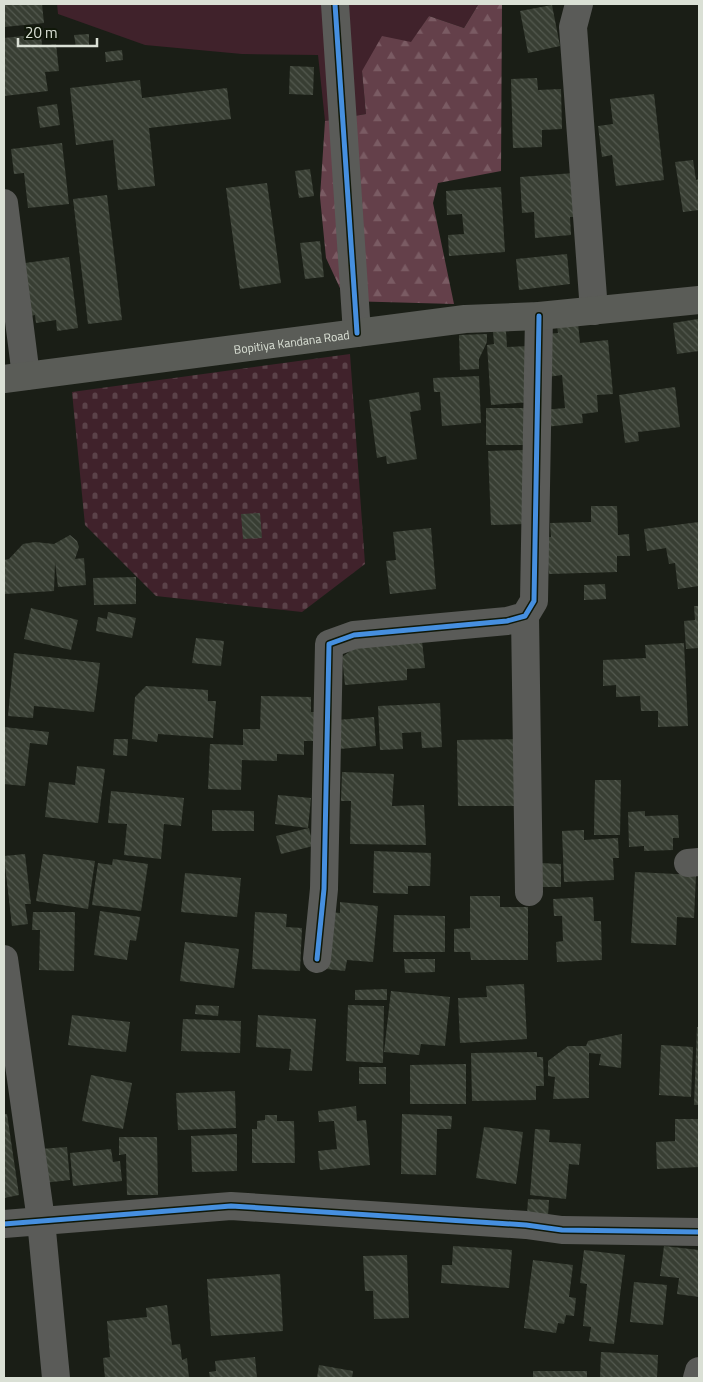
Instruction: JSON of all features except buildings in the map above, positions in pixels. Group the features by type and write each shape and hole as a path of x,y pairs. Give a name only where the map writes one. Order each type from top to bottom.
{"main road":[{"name":"Bopitiya Kandana Road","path":"15,377 465,319 539,316 699,300"}],"street":[{"path":"335,4 357,333"},
{"path":"578,4 573,27 594,311"},
{"path":"4,203 15,377"},
{"path":"529,892 525,616 534,601 539,316"},
{"path":"317,959 324,889 329,644 354,635 507,621 525,616"},
{"path":"4,959 41,1220 56,1378"},
{"path":"4,1224 231,1206 526,1225 562,1230 699,1232"},
{"path":"698,1378 699,1371"}],"green space":[{"path":"57,4 478,5 464,28 429,16 412,42 362,71 366,114 325,121 318,55 242,54 145,45 58,14"},
{"path":"471,4 502,4 501,171 438,183 433,203 454,304 346,301 326,258 320,197 325,121 366,114 362,71 382,36 411,42 429,16 464,28 478,5"},
{"path":"350,354 365,564 302,612 156,596 85,525 72,392"}],"cycle path":[{"path":"335,4 357,333"},
{"path":"317,959 324,889 329,644 354,635 507,621 525,616 534,601 539,316"},
{"path":"4,1224 231,1206 526,1225 562,1230 699,1232"}]}
